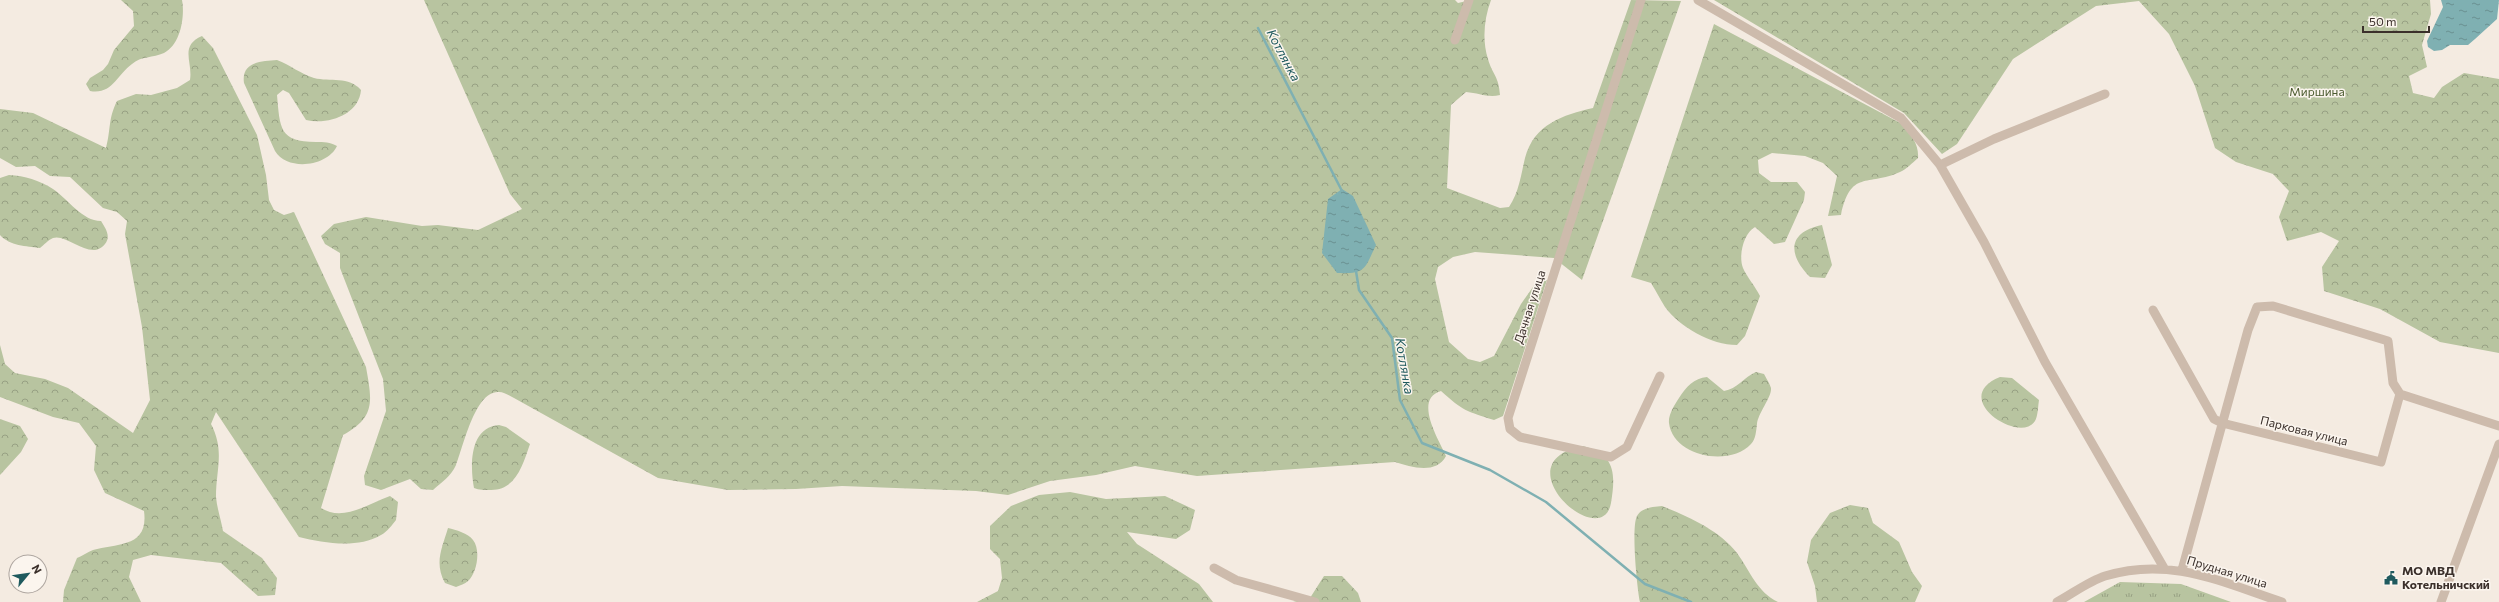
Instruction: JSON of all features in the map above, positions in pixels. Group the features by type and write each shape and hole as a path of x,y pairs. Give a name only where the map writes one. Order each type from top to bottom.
{"street":[{"path":"1455,40 1469,0"},
{"name":"Дачная улица","path":"1641,0 1508,418 1510,429 1520,437 1611,457 1627,447 1660,376"},
{"path":"1698,0 1901,118 1940,165 1984,242 2045,362 2164,568"},
{"path":"1940,165 2106,94"},
{"path":"2182,570 2248,330 2257,307 2273,306 2388,341 2393,383 2400,394 2499,426"},
{"path":"2153,310 2214,419 2222,423"},
{"name":"Парковая улица","path":"2222,423 2381,462 2400,394"},
{"path":"2441,602 2499,444"},
{"path":"1214,568 1236,580 1315,602"},
{"name":"Прудная улица","path":"2057,602 2104,577 2125,571 2164,568 2182,570 2282,602"}],"green space":[{"path":"121,0 182,0 183,14 178,36 170,49 164,53 136,61 127,68 109,87 104,90 90,91 86,84 90,78 103,70 108,64 114,50 134,26 133,11"},
{"path":"424,0 1455,0 1458,3 1471,0 1491,0 1485,22 1484,37 1486,52 1497,79 1500,95 1487,96 1466,92 1451,105 1447,188 1500,208 1509,207 1515,195 1529,146 1535,137 1551,123 1561,118 1593,108 1631,0 1681,1 1582,280 1554,258 1475,252 1453,257 1438,267 1435,279 1449,342 1468,359 1480,362 1494,356 1521,304 1535,284 1547,280 1503,416 1494,420 1460,407 1441,391 1433,395 1429,402 1428,411 1434,431 1446,456 1442,462 1430,468 1408,466 1395,462 1197,476 1135,466 1096,475 1050,481 1008,495 976,491 842,486 796,489 728,490 658,478 505,393 499,392 491,394 483,400 471,421 454,469 446,479 433,490 421,489 410,479 381,490 365,485 364,476 386,411 383,379 340,268 340,253 325,244 321,236 334,224 366,217 422,226 438,225 478,230 522,209 510,194"},
{"name":"Миршина","path":"1714,0 2430,0 2431,14 2422,45 2427,67 2409,76 2413,93 2434,98 2442,87 2464,73 2499,79 2499,353 2440,342 2380,309 2324,291 2322,267 2339,241 2321,232 2287,241 2279,217 2289,191 2273,174 2236,162 2215,148 2195,86 2169,34 2139,1 2096,6 2013,59 1957,144 1942,154 1904,113"},
{"path":"1714,24 1904,125 1914,141 1918,153 1918,158 1903,171 1855,185 1845,201 1841,215 1828,216 1837,176 1823,163 1805,156 1772,153 1758,160 1759,173 1771,182 1797,182 1805,192 1804,200 1785,242 1774,244 1755,227 1745,239 1741,257 1743,268 1760,296 1745,336 1737,345 1717,342 1697,334 1671,314 1665,307 1651,283 1631,277"},
{"path":"202,36 213,48 257,135 266,175 269,200 274,210 284,215 294,212 366,367 370,389 369,407 361,422 343,435 321,508 329,512 347,512 356,510 390,496 398,502 396,520 383,534 362,542 340,544 299,537 216,412 211,424 218,443 219,460 216,497 223,531 262,558 277,578 275,595 258,596 221,563 151,555 133,560 129,577 141,602 63,602 64,590 77,558 93,550 129,542 136,538 142,532 144,511 105,493 94,470 96,446 79,423 53,417 0,397 0,345 5,364 15,373 45,379 68,388 133,433 150,400 142,327 125,234 127,221 117,212 103,208 70,177 50,176 35,166 16,167 0,158 0,109 33,113 106,148 111,119 117,101 136,94 151,95 177,88 190,80 189,50 195,40"},
{"path":"277,60 314,78 345,81 361,90 359,99 349,112 324,121 306,120 289,93 283,90 277,95 281,124 288,136 304,141 327,142 337,146 332,153 317,162 298,164 281,158 275,151 244,83 246,71 253,64"},
{"path":"9,175 26,177 42,183 59,193 81,214 94,220 101,221 108,235 105,244 99,249 93,250 86,249 65,239 53,238 40,248 18,245 4,239 0,235 0,178"},
{"path":"1822,225 1832,265 1825,278 1810,277 1797,260 1795,245 1797,238 1803,233 1811,228"},
{"path":"1756,372 1764,374 1771,388 1771,392 1758,420 1753,442 1742,451 1730,455 1704,455 1691,451 1681,444 1673,435 1669,423 1671,413 1682,394 1694,381 1707,377 1724,391 1733,388"},
{"path":"2000,377 2012,378 2039,400 2036,419 2027,427 2016,427 2004,423 1992,416 1984,406 1981,396 1986,386"},
{"path":"0,419 20,426 28,439 21,452 0,475"},
{"path":"499,425 506,427 530,444 521,468 512,481 499,489 480,490 474,488 472,459 477,440 489,427"},
{"path":"1583,446 1602,454 1611,466 1613,474 1613,492 1611,503 1604,516 1591,518 1576,512 1562,500 1553,485 1551,469 1560,455"},
{"path":"1070,492 1106,499 1165,496 1195,510 1190,530 1176,539 1127,532 1137,544 1199,584 1213,602 977,602 998,591 1002,578 1000,559 990,549 990,526 1011,506 1039,495"},
{"path":"1850,505 1868,508 1873,523 1899,542 1912,572 1922,586 1915,602 1817,602 1815,586 1807,562 1811,540 1830,513"},
{"path":"1662,506 1703,525 1730,545 1737,553 1759,587 1778,602 1640,602 1635,558 1635,522 1637,516 1642,511 1648,508"},
{"path":"448,528 468,535 473,540 477,550 477,561 474,573 468,581 456,587 445,583 440,569 440,556"},
{"path":"1324,576 1342,576 1358,593 1361,602 1293,602 1310,598"},
{"path":"2120,582 2181,584 2231,602 2084,602"}],"water":[{"path":"2441,0 2499,0 2497,19 2468,45 2450,45 2442,50 2434,51 2428,47 2427,41 2443,7"},
{"path":"1342,189 1353,196 1376,245 1363,269 1354,273 1337,273 1322,253 1328,199"}],"waterway":[{"name":"Котлянка","path":"1258,28 1342,191"},
{"name":"Котлянка","path":"1356,271 1359,290 1392,338 1400,400 1422,443 1490,470 1546,502 1645,584 1691,602"}],"place":[{"name":"МО МВД Котельничский","path":"2391,578"}]}
